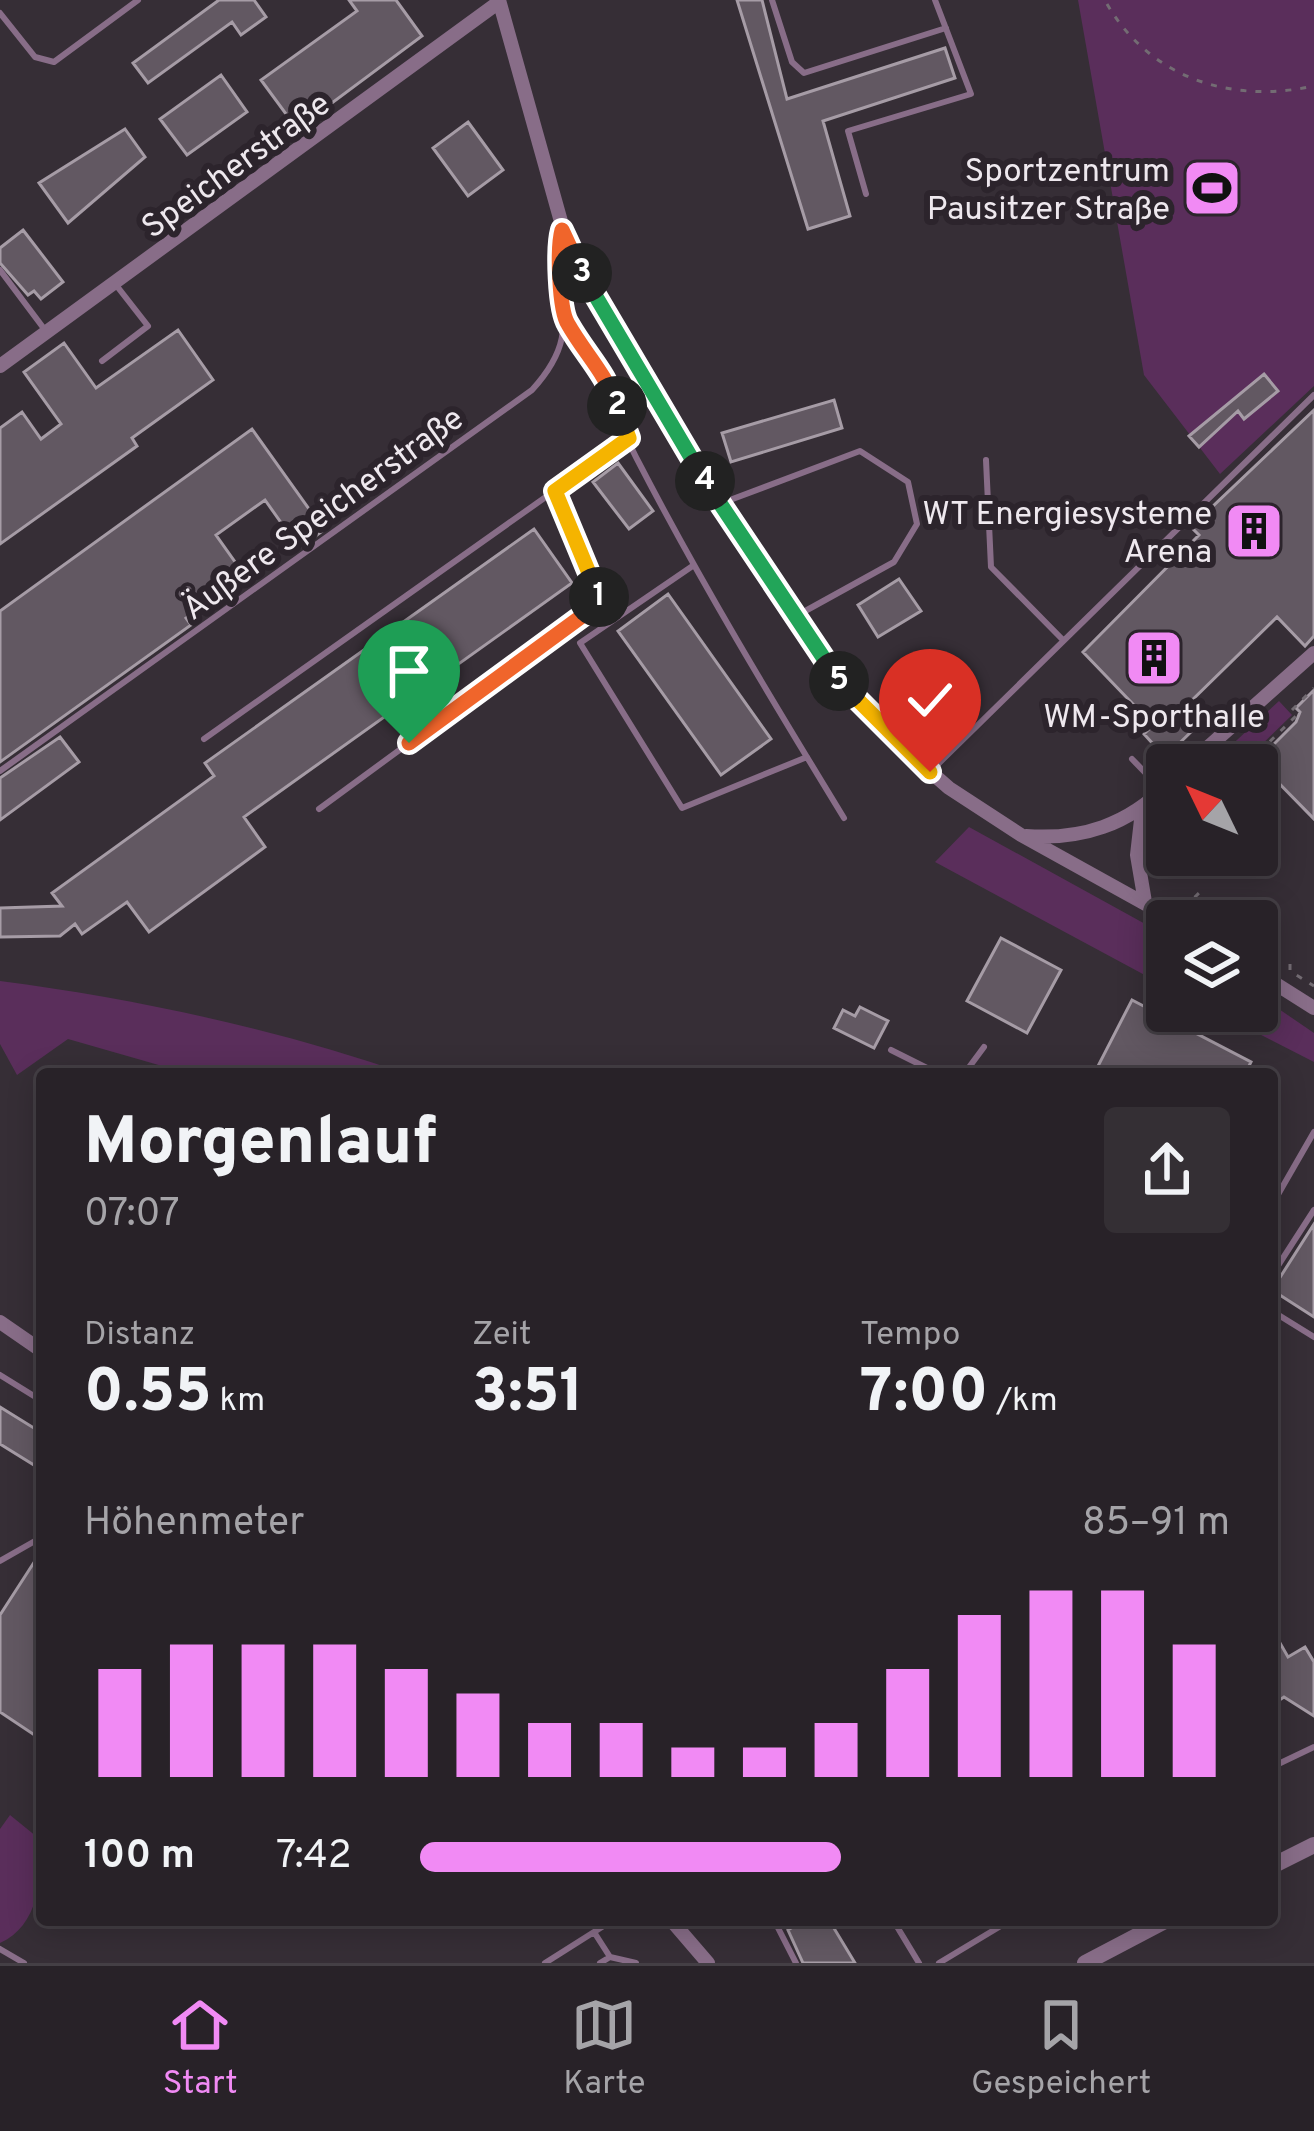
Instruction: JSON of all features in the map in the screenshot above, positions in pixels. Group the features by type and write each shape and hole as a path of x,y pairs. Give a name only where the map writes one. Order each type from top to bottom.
{"street":[{"path":"500,1 562,230 718,504 792,618 844,686 930,772 1021,836 1145,902"},
{"name":"Speicherstraße","path":"0,366 500,1"},
{"path":"1212,744 1314,653"},
{"path":"1021,836 1077,835 1146,807"},
{"path":"1142,811 1137,855 1145,902"},
{"path":"1278,985 1314,1008"},
{"path":"0,1322 36,1347"},
{"path":"1278,1863 1314,1845"},
{"path":"676,1926 708,1963"},
{"path":"1085,1963 1156,1926"}],"lane":[{"path":"0,13 35,57 54,62 138,0"},
{"path":"772,0 792,62 804,73 946,27"},
{"path":"866,194 848,130 971,94 935,0"},
{"name":"Äußere Speicherstraße","path":"0,771 532,390 560,348 565,322 557,249 562,230"},
{"path":"0,270 47,332"},
{"path":"102,361 148,326 116,284"},
{"path":"565,322 606,375 629,438 694,565 844,818"},
{"path":"930,772 1314,395"},
{"path":"204,739 629,438"},
{"path":"718,504 860,452 908,482 917,524 894,562 792,618"},
{"path":"986,460 991,567 1062,639"},
{"path":"319,809 589,611 601,595 555,491"},
{"path":"694,565 580,643 682,808 807,757"},
{"path":"1132,759 1146,771"},
{"path":"968,1068 984,1047"},
{"path":"891,1050 927,1068"},
{"path":"1278,1195 1314,1132"},
{"path":"1278,1266 1314,1210"},
{"path":"1278,1315 1314,1337"},
{"path":"0,1375 36,1397"},
{"path":"0,1561 36,1540"},
{"path":"1278,1764 1314,1747"},
{"path":"545,1963 604,1926"},
{"path":"777,1926 796,1963"},
{"path":"897,1926 919,1963"},
{"path":"939,1963 1001,1926"},
{"path":"594,1932 610,1957 635,1963"},
{"path":"0,1949 24,1963"},
{"path":"601,1963 610,1957"}],"path":[{"path":"1107,4 1142,48 1176,74 1212,88 1278,94 1314,86"},
{"path":"1269,744 1314,688"},
{"path":"1283,700 1295,713"},
{"path":"1194,900 1201,892"},
{"path":"1290,964 1290,970 1314,986"}],"shaded area":[{"name":"Sportzentrum Pausitzer Straße","path":"1078,0 1314,0 1314,386 1220,474 1144,375"},
{"path":"1279,701 1292,715 1262,744 1233,744"},
{"path":"969,827 1146,924 1146,976 935,862"},
{"path":"0,981 206,1017 388,1068 169,1068 68,1039 17,1075 0,1044"},
{"path":"1278,1008 1314,1033 1314,1062 1255,1032 1278,1032"},
{"path":"10,1815 36,1836 36,1899 23,1925 0,1943 0,1829"}],"building":[{"path":"219,0 254,0 266,17 241,35 232,22 148,83 133,63"},
{"path":"349,0 396,0 422,36 297,129 261,80 357,11"},
{"path":"737,0 762,0 787,99 945,48 955,78 823,121 850,216 808,229"},
{"path":"221,75 247,112 187,155 160,119"},
{"path":"468,122 503,170 468,196 433,148"},
{"path":"125,129 145,157 68,223 39,183"},
{"path":"23,230 63,282 41,299 34,291 28,295 0,263 0,248"},
{"path":"178,330 213,380 132,438 137,446 0,544 0,428 22,412 41,439 61,424 24,372 64,343 96,388"},
{"path":"1264,374 1278,391 1244,419 1238,411 1199,447 1189,436"},
{"path":"834,400 842,428 731,462 722,433"},
{"path":"1314,410 1314,636 1305,646 1277,617 1182,710 1191,719 1192,731 1178,744 1153,744 1144,734 1153,725 1083,652 1199,535 1191,527"},
{"path":"252,429 324,530 299,548 265,500 216,535 245,576 186,618 191,625 0,762 0,611"},
{"path":"618,463 653,511 629,529 593,482"},
{"path":"534,529 572,583 244,817 265,847 149,932 127,902 82,934 75,924 60,936 0,937 0,908 62,906 52,893 214,776 205,763"},
{"path":"899,579 921,611 878,637 858,605"},
{"path":"668,594 771,739 721,775 618,631"},
{"path":"1314,690 1314,819 1278,782 1278,744 1274,744 1296,722 1300,712 1296,708"},
{"path":"60,737 79,762 0,820 0,778"},
{"path":"1001,938 1061,970 1027,1033 967,1001"},
{"path":"1132,1000 1146,1007 1146,1032 1193,1032 1251,1062 1248,1068 1098,1066"},
{"path":"860,1007 888,1021 874,1048 834,1028 843,1010 855,1016"},
{"path":"1314,1224 1314,1317 1278,1294 1278,1281"},
{"path":"0,1407 36,1429 36,1466 0,1444"},
{"path":"36,1559 36,1736 0,1712 0,1615"},
{"path":"1278,1640 1288,1657 1305,1647 1314,1662 1314,1716 1284,1697 1278,1701"},
{"path":"833,1926 855,1963 803,1963 788,1930"}],"place":[{"name":"Sportzentrum Pausitzer Straße","path":"1212,188"},
{"name":"WT Energiesysteme Arena","path":"1254,531"},
{"name":"WM-Sporthalle","path":"1154,658"}],"route":[{"path":"409,743 589,611 601,595 555,491 629,438 606,375 565,322 557,249 562,230 585,279 718,504 792,618 844,686 930,772"}]}
